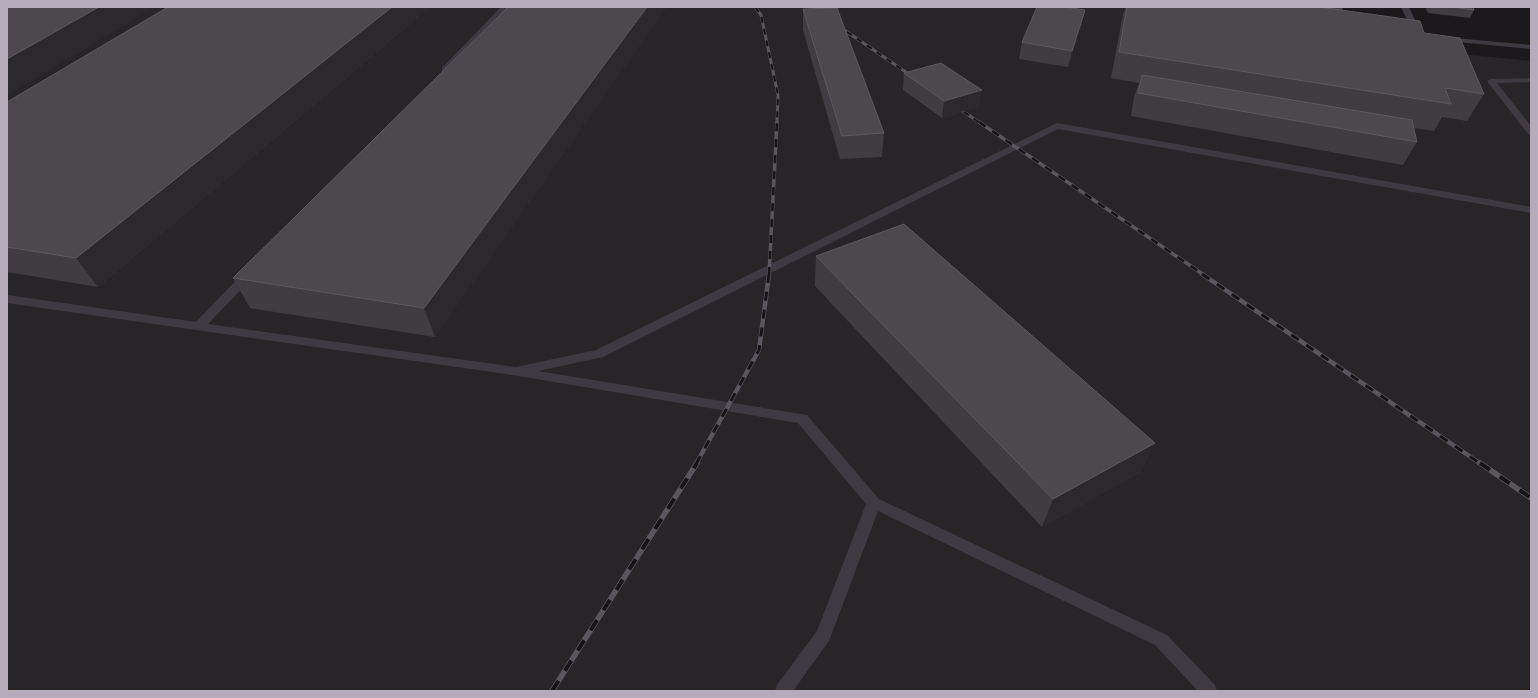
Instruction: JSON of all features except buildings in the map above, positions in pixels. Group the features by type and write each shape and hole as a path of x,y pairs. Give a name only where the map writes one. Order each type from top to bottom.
{"street":[{"path":"439,75 505,7"},
{"path":"1405,7 1418,36"},
{"path":"1441,38 1531,47"},
{"path":"1531,80 1491,81 1531,132"},
{"path":"513,371 599,354 1057,126 1531,210"},
{"path":"199,326 254,269"},
{"path":"7,299 513,371 802,419 874,503 1161,640 1209,691"},
{"path":"783,691 823,636 874,503"}],"shaded area":[{"path":"7,7 1151,7 1451,53 1531,61 1531,691 7,691"}],"railway":[{"path":"755,7 761,15 778,95 777,123"},
{"path":"837,25 916,79"},
{"path":"954,105 980,123"},
{"path":"769,275 777,122"},
{"path":"979,122 1204,275"},
{"path":"696,464 759,350 769,274"},
{"path":"1202,274 1481,464"},
{"path":"552,691 697,463"},
{"path":"1480,463 1531,498"}]}
